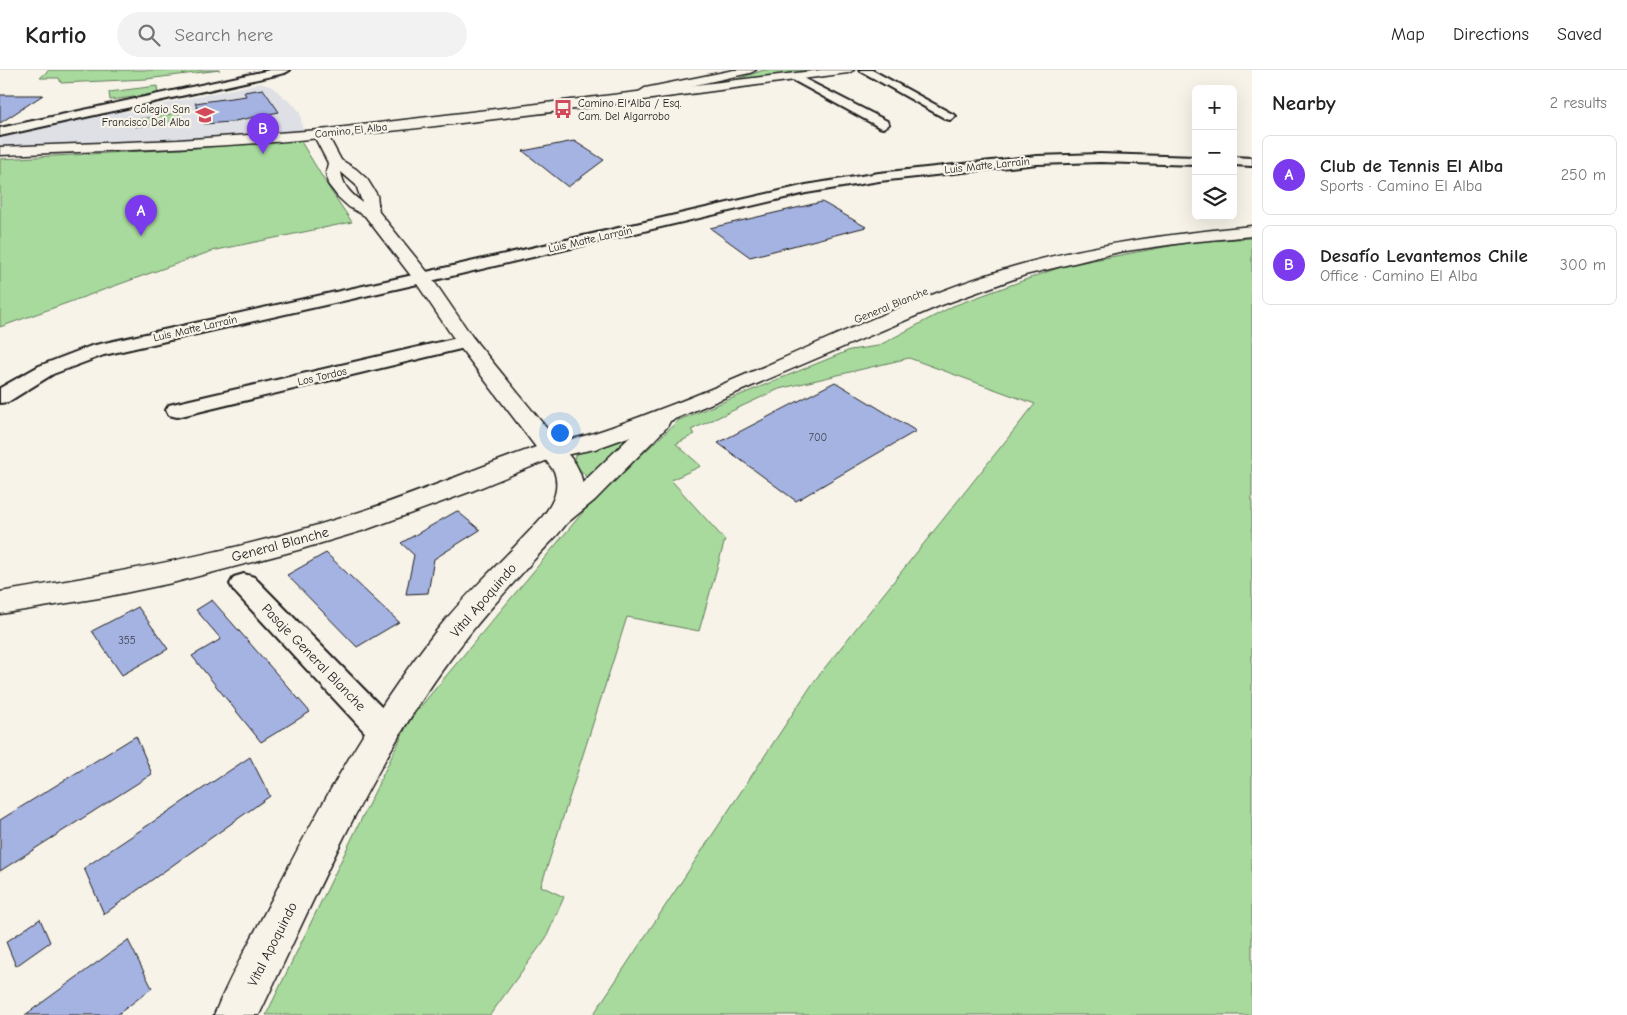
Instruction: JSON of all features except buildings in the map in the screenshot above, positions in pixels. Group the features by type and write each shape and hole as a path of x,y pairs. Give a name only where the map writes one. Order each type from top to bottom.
{"main road":[{"path":"645,92 750,70"},
{"path":"682,91 757,70"},
{"name":"Camino El Alba","path":"0,156 320,134 848,70"},
{"name":"Camino El Alba","path":"550,106 645,92 790,75 852,70"},
{"name":"Vital Apoquindo","path":"320,134 335,163 360,179 368,190 371,201 371,213"},
{"name":"Camino El Alba","path":"0,151 150,146"},
{"name":"Vital Apoquindo","path":"236,1015 336,818 384,730 418,678 448,639 558,516 570,489 570,479 566,469 466,342 422,278 371,213 354,204 343,194 336,184 333,173 335,163"},
{"name":"General Blanche","path":"0,603 106,586 172,572 298,540 411,504 550,450 586,444 741,367 912,296 1010,264 1110,241 1179,231 1252,224"},
{"name":"General Blanche","path":"673,402 990,280 1085,254 1154,242 1225,233 1252,233"},
{"path":"558,516 586,494 673,402"},
{"name":"General Blanche","path":"550,450 576,430 630,408"}],"street":[{"path":"0,132 285,70"},
{"path":"864,70 950,116"},
{"path":"795,77 883,124"},
{"name":"Luis Matte Larraín","path":"0,397 46,370 98,350 422,278 806,189 842,182 1037,160 1100,158 1192,161"},
{"path":"1237,162 1252,162"},
{"name":"Los Tordos","path":"177,410 466,342"},
{"name":"Pasaje General Blanche","path":"244,584 384,730"}],"shaded area":[{"name":"Colegio San Francisco Del Alba","path":"260,83 272,87 296,107 300,113 303,131 134,143 0,146 0,139 16,132 88,116 131,111"}],"green space":[{"path":"49,70 220,70 146,79 61,83 59,78 40,78"},
{"path":"764,70 825,70 734,80"},
{"path":"157,86 158,94 110,100 109,92"},
{"path":"178,113 181,120 135,127 133,120"},
{"path":"300,140 352,222 212,251 0,327 0,159"},
{"path":"1252,238 1252,1015 593,1015 815,680 1035,404 909,358 779,389 691,430 695,434 676,444 701,466 671,480 725,540 699,631 627,617 541,886 564,897 546,938 490,1015 266,1015 410,719 594,499 679,420 850,350 878,346 953,306 1066,265 1192,242"},
{"path":"648,426 587,483 585,475 573,462 576,453"}],"place":[{"name":"Camino El Alba / Esq. Cam. Del Algarrobo","path":"563,109"},
{"name":"Colegio San Francisco Del Alba","path":"205,115"},
{"name":"Desafío Levantemos Chile","path":"263,154"},
{"name":"Club de Tennis El Alba","path":"141,236"}]}
